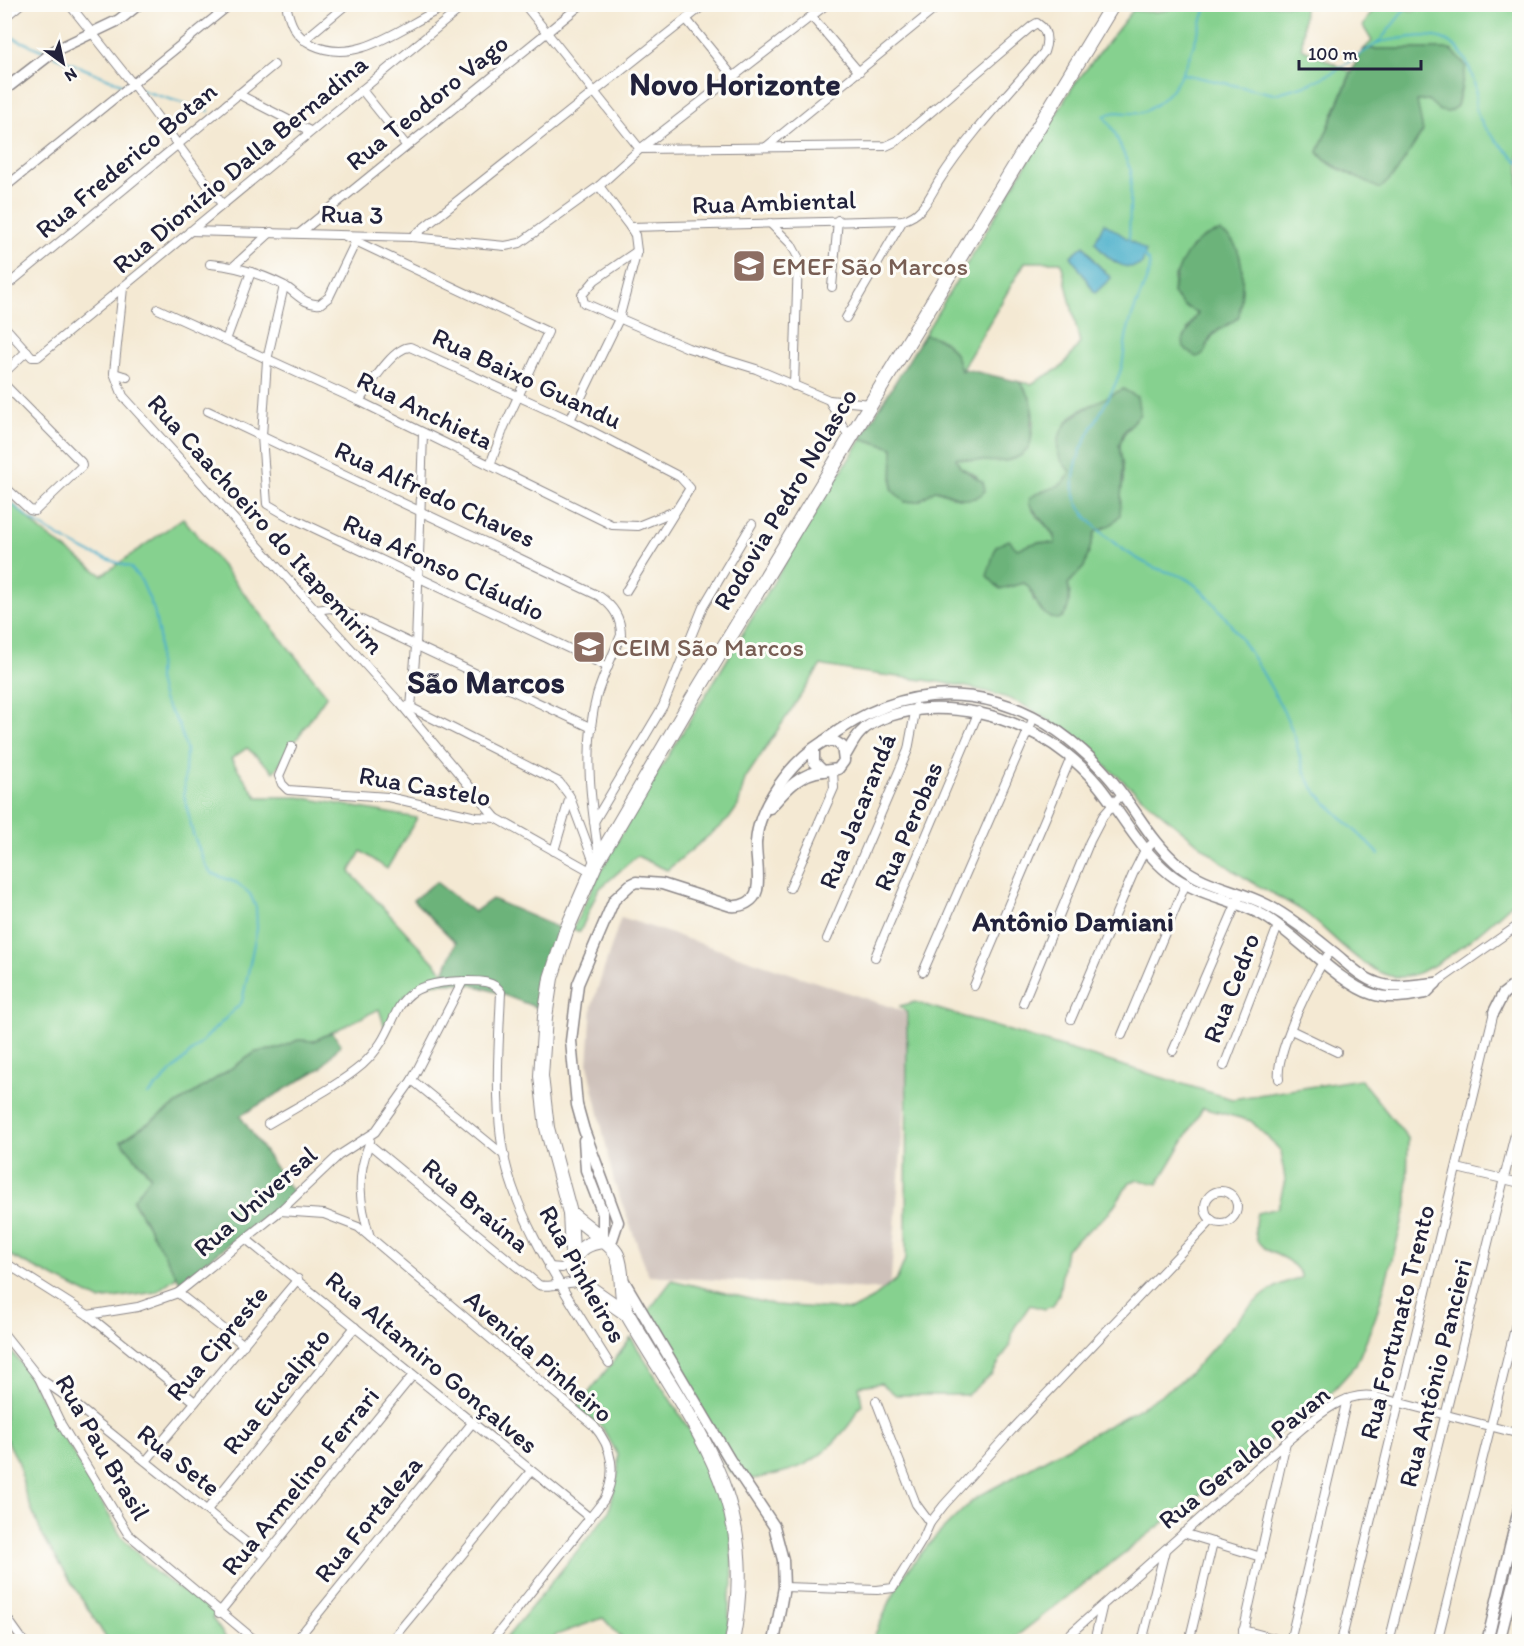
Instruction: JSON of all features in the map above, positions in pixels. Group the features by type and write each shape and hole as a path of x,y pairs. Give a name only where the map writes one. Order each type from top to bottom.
{"highway":[{"name":"Rodovia Pedro Nolasco","path":"581,1282 576,1277 572,1262 570,1213 547,1128 541,1076 543,1035 554,969 574,910 596,865 796,523 850,440 1113,4"},
{"path":"570,1213 617,1254 627,1314 692,1419 721,1475 734,1525 739,1563 737,1606 732,1641"},
{"path":"572,1262 579,1250 589,1243 607,1243"},
{"path":"594,1291 608,1290 614,1286 620,1274"},
{"path":"581,1282 627,1314"}],"street":[{"path":"4,18 21,4"},
{"path":"4,90 56,50 119,20 139,4"},
{"path":"4,188 231,4"},
{"path":"286,4 292,28 304,40 332,51 354,49 381,40 452,4"},
{"path":"304,40 347,4"},
{"name":"Rua Dionízio Dalla Bernadina","path":"27,351 35,358 41,355 466,4"},
{"path":"524,4 545,34 640,149"},
{"name":"Rua Teodoro Vago","path":"300,233 582,4"},
{"path":"412,237 705,4"},
{"path":"570,420 619,319 637,251 635,235 599,186 640,149 827,4"},
{"path":"640,149 766,147 941,4"},
{"path":"74,6 91,34 132,83 222,204"},
{"path":"812,16 859,72"},
{"path":"687,20 734,78"},
{"name":"Rua Ambiental","path":"630,227 903,220 917,215 974,132 1044,52 1047,39 1044,31 1037,23 1032,26 890,144 766,147"},
{"name":"Rua Frederico Botan","path":"4,288 274,64"},
{"path":"362,90 406,145"},
{"path":"238,94 310,131"},
{"name":"Rua 3","path":"189,231 412,237 513,246 530,238 599,186"},
{"path":"832,287 838,220"},
{"path":"846,318 903,220"},
{"path":"770,223 791,244 798,257 794,386"},
{"path":"234,266 271,232"},
{"path":"340,234 548,332 498,441 490,465"},
{"path":"210,264 234,266 251,272 284,286 310,303 320,304 329,297 356,241"},
{"path":"637,251 595,280 581,298 587,306 688,348 756,369 829,400 871,404"},
{"path":"226,340 251,272"},
{"path":"262,436 267,360 284,286"},
{"path":"123,288 114,373 127,377"},
{"name":"Rua Anchieta","path":"158,309 359,400 600,520 621,527 638,526 675,511"},
{"path":"4,326 27,351 4,373"},
{"name":"Rua Baixo Guandu","path":"359,400 394,355 401,348 410,347 570,420 672,472 690,488 675,511"},
{"name":"Rua Caachoeiro do Itapemirim","path":"114,373 130,405 399,702 496,818"},
{"path":"4,384 81,462 82,466 35,511 30,510 4,486"},
{"path":"829,400 850,440"},
{"name":"Rua Alfredo Chaves","path":"208,411 599,596 616,611 621,626 621,635 608,667"},
{"path":"411,708 416,646 423,433"},
{"name":"Rua Afonso Cláudio","path":"262,436 265,501 286,515 608,667"},
{"path":"626,591 675,511"},
{"path":"594,822 663,706 703,607 752,524"},
{"path":"316,610 331,608 339,611 592,728"},
{"path":"596,865 590,781 592,728 597,695 608,667"},
{"path":"607,1243 618,1222 584,1130 577,1104 573,1060 574,1006 578,984 614,900 630,885 650,882 731,906 747,903 757,889 756,844 762,817 777,788 824,741 878,707 916,696 950,694 982,699 1034,717 1080,749 1122,794 1155,841 1188,872 1239,899 1265,916 1353,984 1372,994 1395,997 1426,993 1436,983 1520,924"},
{"name":"Rua Jacarandá","path":"827,939 908,750 916,709 916,696"},
{"path":"399,702 552,778 566,788 596,865"},
{"path":"762,817 800,778 813,772 828,771 842,766 845,756 866,727 916,709 953,708 979,711 1028,729 1070,760 1099,786 1145,850 1171,875 1186,884 1280,913 1359,974 1380,985 1436,983"},
{"name":"Rua Perobas","path":"875,957 979,711"},
{"path":"923,972 1034,717"},
{"path":"824,741 838,743 845,756"},
{"name":"Rua Castelo","path":"292,746 279,776 282,784 288,790 380,796 476,817 496,818 554,851 596,865"},
{"path":"790,888 834,789 828,771 814,762 814,750"},
{"path":"974,986 1070,760"},
{"path":"1023,1003 1090,841 1122,794"},
{"path":"554,851 570,796"},
{"path":"1071,1019 1145,850 1155,841"},
{"path":"1122,1035 1186,884"},
{"path":"1173,1051 1239,899"},
{"name":"Rua Cedro","path":"1224,1066 1278,926"},
{"path":"1279,1079 1277,1067 1291,1030 1323,960 1331,951"},
{"path":"268,1124 362,1065 374,1050 402,1001 411,993 424,985 463,981"},
{"name":"Rua Pinheiros","path":"463,981 490,983 501,992 498,1087 501,1138 505,1155 522,1208 549,1267 609,1363"},
{"name":"Rua Universal","path":"88,1315 138,1307 178,1293 280,1212 338,1156 375,1132 412,1080 463,981"},
{"path":"1494,1012 1503,994 1520,981"},
{"name":"Rua Fortunato Trento","path":"1341,1641 1494,1012"},
{"path":"1291,1030 1337,1052"},
{"path":"412,1080 505,1155"},
{"name":"Rua Antônio Pancieri","path":"1389,1641 1520,1113"},
{"path":"370,1238 362,1213 359,1185 369,1144 375,1132"},
{"name":"Rua Braúna","path":"369,1144 530,1278 544,1286 560,1282 581,1282"},
{"path":"1457,1168 1520,1183"},
{"path":"1218,1191 1231,1194 1236,1201 1235,1215 1225,1222 1212,1220 1206,1213 1207,1199 1218,1191"},
{"name":"Avenida Pinheiro","path":"280,1212 324,1214 357,1227 598,1432 610,1453 612,1473 609,1490 600,1508 492,1641"},
{"path":"783,1587 877,1590 893,1588 923,1539 930,1523 1012,1430 1212,1220"},
{"name":"Rua Altamiro Gonçalves","path":"246,1239 590,1518"},
{"path":"4,1262 88,1315 195,1402"},
{"path":"549,1267 562,1268 572,1262"},
{"path":"620,1274 730,1460 774,1526 780,1545 783,1587 774,1641"},
{"name":"Rua Cipreste","path":"146,1461 297,1279"},
{"path":"178,1293 244,1345"},
{"path":"1437,1641 1520,1308"},
{"name":"Rua Eucalipto","path":"207,1510 355,1327"},
{"name":"Rua Pau Brasil","path":"4,1334 39,1378 60,1424 128,1534 219,1613 257,1641"},
{"name":"Rua Armelino Ferrari","path":"219,1613 263,1556 413,1376"},
{"name":"Rua Sete","path":"39,1378 263,1556"},
{"name":"Rua Geraldo Pavan","path":"1061,1641 1286,1442 1319,1416 1347,1399 1366,1395 1520,1434"},
{"path":"1244,1630 1289,1641 1347,1399"},
{"path":"876,1401 916,1504 930,1523"},
{"name":"Rua Fortaleza","path":"295,1641 473,1422"},
{"path":"1240,1641 1286,1442"},
{"path":"390,1641 531,1471"},
{"path":"1487,1641 1520,1505"},
{"path":"1183,1533 1261,1557"},
{"path":"1189,1641 1213,1542"},
{"path":"1142,1641 1166,1548"},
{"path":"1499,1641 1520,1559"},
{"path":"1094,1641 1102,1607"},
{"path":"4,1614 24,1641"}],"shaded area":[{"path":"621,917 912,1014 890,1290 649,1276 614,1182 588,1064 592,1006"}],"green space":[{"path":"1182,4 1304,5 1302,48 1351,72 1318,152 1334,167 1369,183 1396,173 1408,153 1417,101 1428,100 1448,112 1457,106 1462,87 1445,49 1364,49 1372,41 1363,26 1376,5 1390,5 1414,11 1417,5 1519,5 1519,897 1447,957 1415,974 1401,977 1388,975 1362,962 1304,912 1230,868 1168,820 1069,735 1025,706 1010,699 964,686 821,665 745,779 738,806 729,819 667,870 637,856 598,890 580,932 573,929 640,802 862,439 893,448 892,490 905,502 919,501 935,490 961,499 977,476 960,467 956,458 985,461 1003,459 1029,447 1033,430 1033,413 1029,397 1020,382 1031,384 1062,367 1080,343 1061,262 1025,262 961,371 957,357 950,346 932,336 924,335 1073,86 1133,10 1158,12","holes":["1084,245 1095,262 1111,278 1095,292 1071,256","1192,246 1240,258 1239,316 1216,332 1208,346 1187,330 1198,312 1173,294 1174,278","1097,403 1130,427 1124,433 1120,446 1123,475 1121,494 1107,527 1095,532 1084,567 1068,584 1070,593 1034,601 1029,586 1024,583 1008,588 1012,545 1017,549 1038,542 1055,544 1051,532 1033,510 1030,498 1058,486 1067,478 1070,472 1061,450 1063,430 1075,414"]},
{"path":"1364,49 1445,49 1453,51 1466,66 1457,106 1448,112 1440,111 1428,100 1417,101 1423,131 1396,173 1380,189 1337,167 1318,152 1358,57"},
{"path":"1220,232 1236,246 1240,257 1242,293 1239,316 1213,334 1204,352 1196,357 1184,348 1183,340 1198,313 1184,306 1173,294 1174,284 1186,254 1193,246 1210,235"},
{"path":"924,335 932,336 950,346 957,357 961,371 964,369 1020,382 1032,402 1031,440 1022,455 1014,459 994,462 956,458 960,467 983,482 985,491 973,498 961,498 935,490 919,501 905,502 892,490 893,448 861,438"},
{"path":"1123,389 1137,397 1140,414 1124,432 1119,445 1123,467 1120,515 1112,524 1095,532 1084,567 1068,584 1067,611 1059,619 1053,618 1041,611 1028,586 1024,583 1000,589 987,576 996,546 1009,540 1017,549 1038,542 1055,544 1055,536 1029,504 1030,498 1063,483 1070,472 1059,456 1058,443 1061,432 1068,422 1089,406"},
{"path":"4,495 41,531 102,575 183,518 327,695 274,772 247,748 231,759 257,797 299,797 417,818 387,869 361,851 350,872 444,973 444,983 420,987 405,996 395,1012 387,1034 379,1009 314,1041 298,1040 278,1049 256,1052 121,1141 151,1177 133,1201 177,1276 156,1292 99,1300 5,1253"},
{"path":"436,882 474,912 492,899 561,929 538,1008 480,987 444,983 444,973 456,943 413,900"},
{"path":"915,1002 1232,1099 1360,1079 1408,1138 1407,1206 1376,1316 1356,1365 1330,1394 1010,1641 872,1641 895,1592 911,1566 934,1539 973,1501 1136,1410 1175,1385 1205,1357 1249,1307 1265,1294 1282,1284 1301,1278 1301,1275 1286,1259 1261,1246 1255,1228 1257,1213 1278,1208 1285,1180 1281,1151 1251,1121 1203,1108 1158,1184 1137,1180 1130,1182 1109,1213 1066,1249 1059,1294 1053,1306 1044,1309 1030,1305 1014,1328 1010,1345 992,1374 967,1395 896,1395 881,1383 859,1386 862,1405 837,1440 814,1459 791,1470 744,1481 743,1477 729,1471 647,1313 672,1280 775,1305 851,1310 872,1299 897,1279 906,1257 907,1013 900,1006"},
{"path":"332,1032 341,1044 321,1068 240,1116 294,1194 180,1282 133,1200 151,1176 121,1141 256,1052 278,1049 298,1040 314,1041"},
{"path":"631,1338 696,1440 731,1518 733,1585 729,1597 729,1625 725,1641 624,1641 603,1618 556,1635 552,1641 503,1642 609,1512 618,1472 618,1455 602,1427 577,1408"},
{"path":"4,1342 23,1366 121,1536 156,1573 216,1613 212,1618 228,1641 109,1641 103,1633 43,1537 25,1493 19,1463 5,1437"}],"water":[{"path":"1104,223 1146,251 1142,264 1136,267 1122,265 1104,253 1095,242"},
{"path":"1084,245 1095,262 1111,278 1095,293 1071,256"}],"waterway":[{"path":"1129,239 1131,171 1114,131 1104,116 1115,112 1140,113 1159,103 1170,92 1186,65 1207,4"},
{"path":"1183,74 1274,94 1309,84 1332,73 1379,42 1409,4"},
{"path":"656,35 662,32"},
{"path":"4,34 46,52"},
{"path":"1379,42 1427,36 1451,43 1461,52 1469,66 1476,89 1475,104 1478,116 1494,138 1520,163"},
{"path":"54,56 126,86"},
{"path":"140,90 209,111"},
{"path":"1143,255 1149,262 1150,269 1130,322 1121,369 1078,458 1074,474 1077,502 1094,525 1118,546 1153,567 1183,577 1214,604 1247,648 1276,696 1294,735 1302,765 1315,791 1379,854"},
{"path":"4,497 31,520 90,553 130,567 141,580 154,610 159,636 158,680 163,700 179,725 186,749 184,795 193,834 211,873 237,883 250,894 256,907 257,929 242,1002 148,1095"}],"place":[{"name":"EMEF São Marcos","path":"749,266"},
{"name":"CEIM São Marcos","path":"589,647"}],"district":[{"name":"Novo Horizonte","path":"735,84"},
{"name":"São Marcos","path":"486,682"},
{"name":"Antônio Damiani","path":"1073,921"}]}
